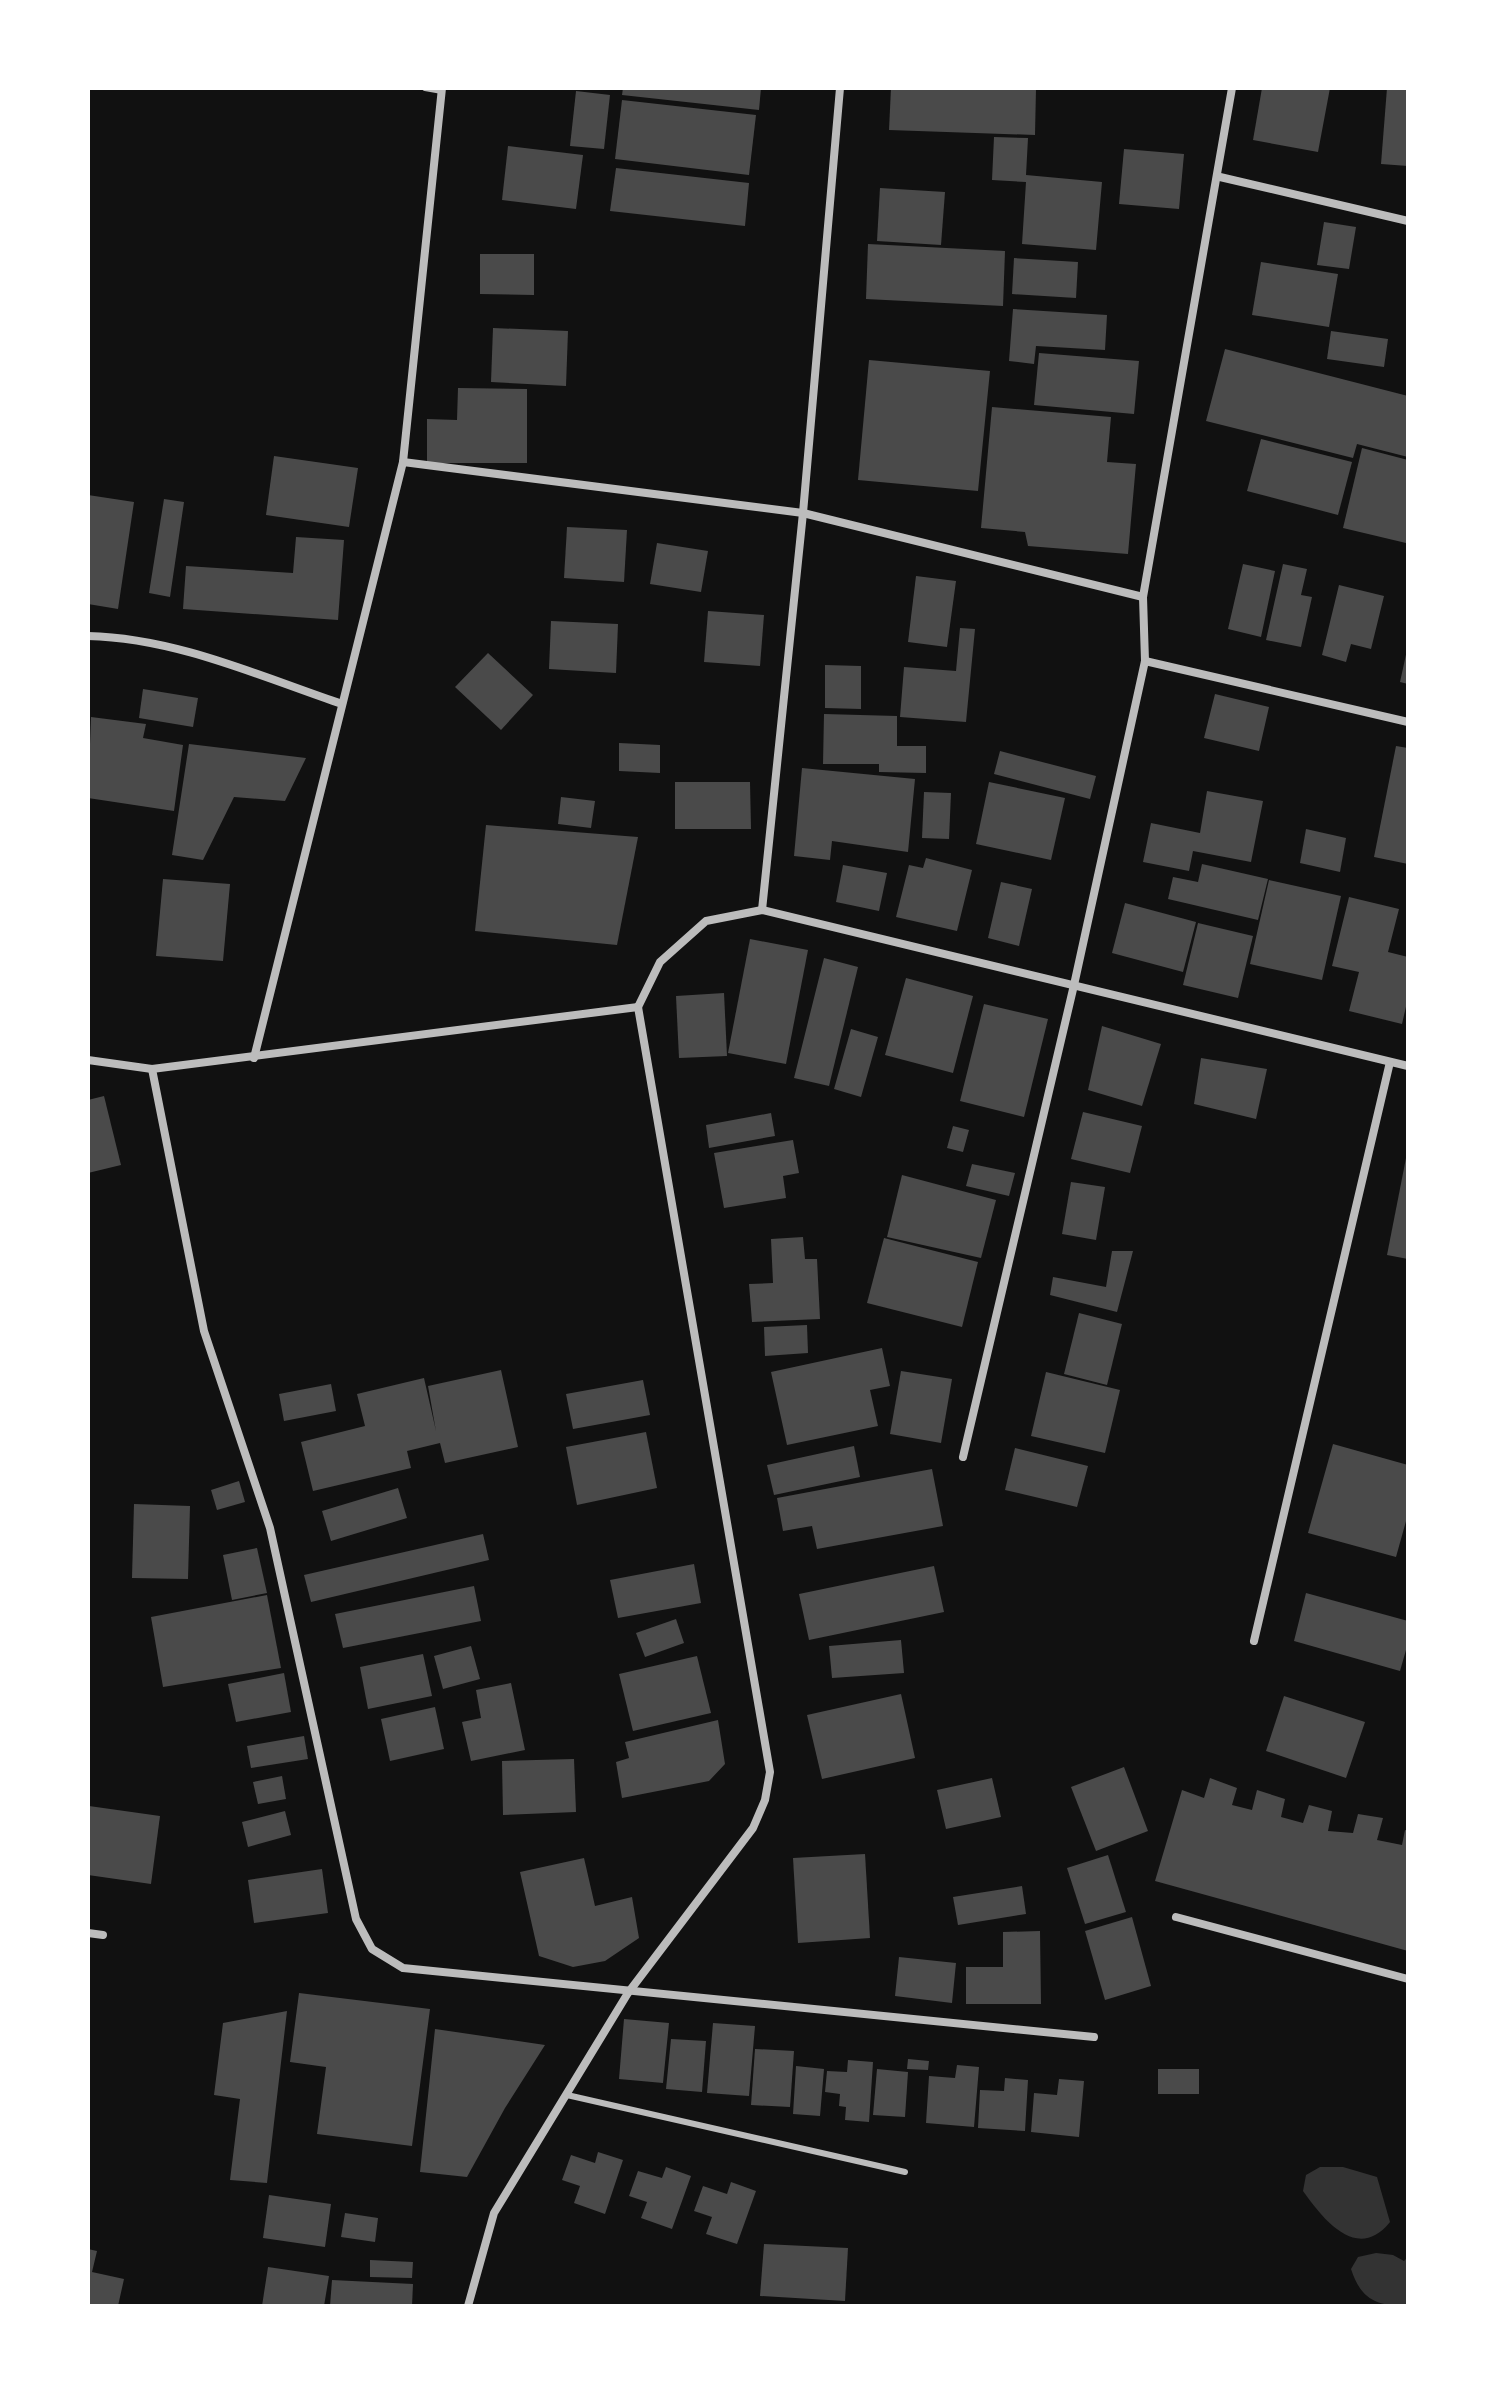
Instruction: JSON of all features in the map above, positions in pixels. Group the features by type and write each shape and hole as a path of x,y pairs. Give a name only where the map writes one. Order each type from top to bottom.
{"street":[{"path":"762,910 803,513 840,88"},
{"path":"963,1457 1074,985 1145,661 1143,597 1220,177 1232,88"},
{"path":"254,1058 403,462 442,89"},
{"path":"1220,177 1408,221"},
{"path":"403,462 803,513 1143,597"},
{"path":"88,636 117,637 175,647 342,704"},
{"path":"1145,661 1408,722"},
{"path":"468,2306 494,2213 628,1993 753,1828 765,1800 770,1772 638,1007 660,962 706,921 762,910 1408,1066"},
{"path":"88,1060 152,1069 638,1007"},
{"path":"1254,1641 1390,1062"},
{"path":"152,1069 204,1331 270,1528 356,1919 372,1949 403,1968 628,1993 1094,2037"},
{"path":"1176,1917 1408,1979"},
{"path":"88,1933 103,1935"}],"lane":[{"path":"425,88 442,89"},
{"path":"567,2095 905,2172"}],"shaded area":[{"path":"1320,2167 1343,2167 1377,2177 1390,2222 1378,2234 1365,2238 1353,2238 1331,2224 1303,2191 1306,2175"},
{"path":"1376,2253 1393,2255 1404,2261 1408,2257 1408,2306 1379,2302 1360,2288 1351,2269 1358,2257"}],"building":[{"path":"623,88 761,88 759,110 622,95"},
{"path":"891,88 1036,88 1035,135 889,130"},
{"path":"1262,88 1330,88 1318,152 1253,140"},
{"path":"1387,88 1408,88 1408,166 1381,164"},
{"path":"576,91 610,95 604,149 570,146"},
{"path":"622,100 756,115 749,175 615,159"},
{"path":"994,137 1028,138 1026,175 1102,182 1096,250 1022,244 1026,182 992,180"},
{"path":"508,146 583,155 576,209 502,200"},
{"path":"1124,149 1184,154 1179,209 1119,204"},
{"path":"616,168 749,183 745,226 610,211"},
{"path":"880,188 945,192 941,245 877,241"},
{"path":"1324,222 1356,227 1349,269 1317,265"},
{"path":"868,244 1005,251 1003,306 866,299"},
{"path":"480,254 534,254 534,295 480,294"},
{"path":"1014,258 1078,262 1076,298 1012,294"},
{"path":"1261,262 1338,274 1329,327 1252,315"},
{"path":"1013,309 1107,315 1105,350 1036,346 1034,364 1009,361"},
{"path":"493,328 568,331 566,386 491,382"},
{"path":"1331,331 1388,339 1384,367 1327,359"},
{"path":"1225,349 1408,396 1408,457 1357,444 1353,458 1206,421"},
{"path":"1039,353 1139,361 1134,414 1034,405"},
{"path":"869,360 990,371 978,491 858,480"},
{"path":"458,388 527,389 527,463 427,463 427,419 457,420"},
{"path":"992,407 1111,417 1107,462 1136,464 1128,554 1028,546 1025,532 981,528"},
{"path":"1261,439 1352,462 1338,515 1247,491"},
{"path":"1362,448 1408,460 1406,543 1343,528"},
{"path":"274,456 358,468 349,527 266,515"},
{"path":"88,495 134,502 118,609 88,604"},
{"path":"164,499 184,502 170,597 149,593"},
{"path":"567,527 627,530 624,582 564,578"},
{"path":"296,537 344,540 338,620 183,609 186,566 293,573"},
{"path":"657,543 708,551 701,592 650,584"},
{"path":"1243,564 1275,571 1261,637 1228,629"},
{"path":"1283,564 1307,569 1301,595 1312,597 1301,647 1266,640"},
{"path":"916,576 956,581 947,647 908,642"},
{"path":"1339,585 1384,596 1371,649 1351,644 1346,662 1322,655"},
{"path":"708,611 764,615 760,666 704,662"},
{"path":"551,621 618,624 616,673 549,669"},
{"path":"960,628 975,629 966,722 900,717 904,667 956,671"},
{"path":"1408,650 1408,684 1400,682"},
{"path":"488,653 533,695 501,730 455,687"},
{"path":"825,665 861,666 861,709 825,708"},
{"path":"143,689 198,698 193,727 139,718"},
{"path":"1215,694 1269,707 1259,751 1204,738"},
{"path":"824,714 897,716 897,746 926,746 926,773 879,772 879,764 823,764"},
{"path":"91,717 146,724 143,738 183,745 174,811 88,798"},
{"path":"619,743 660,745 660,773 619,771"},
{"path":"189,744 306,758 285,801 234,797 203,860 172,855"},
{"path":"1396,746 1408,748 1408,864 1374,857"},
{"path":"1000,751 1096,776 1090,799 994,774"},
{"path":"802,768 915,779 908,852 832,841 830,860 794,856"},
{"path":"675,782 750,782 751,829 675,829"},
{"path":"989,782 1065,798 1051,860 976,844"},
{"path":"1207,791 1263,801 1251,862 1193,851 1189,871 1143,862 1151,823 1200,833"},
{"path":"924,792 951,793 949,839 922,838"},
{"path":"561,797 595,801 591,828 558,824"},
{"path":"486,825 638,837 617,945 475,931"},
{"path":"1306,829 1346,838 1340,872 1300,863"},
{"path":"926,858 972,870 957,931 896,917 909,865 923,868"},
{"path":"1202,864 1268,879 1258,920 1168,899 1173,877 1198,882"},
{"path":"843,865 887,873 879,911 836,902"},
{"path":"163,879 230,884 223,961 156,956"},
{"path":"1269,880 1341,896 1322,980 1250,964"},
{"path":"1001,882 1032,889 1019,946 988,938"},
{"path":"1349,897 1399,909 1388,952 1408,957 1408,998 1402,1024 1349,1011 1359,972 1332,966"},
{"path":"1125,903 1196,922 1183,972 1112,953"},
{"path":"1198,923 1253,936 1238,998 1183,985"},
{"path":"750,939 808,950 786,1064 728,1053"},
{"path":"824,958 858,967 829,1086 794,1078"},
{"path":"906,978 973,996 953,1073 885,1055"},
{"path":"724,993 727,1056 679,1058 676,996"},
{"path":"984,1004 1048,1019 1024,1117 960,1101"},
{"path":"1102,1026 1161,1044 1142,1106 1088,1090"},
{"path":"851,1029 878,1037 861,1097 834,1089"},
{"path":"1201,1058 1267,1069 1256,1119 1194,1104"},
{"path":"104,1096 121,1165 88,1173 88,1100"},
{"path":"1083,1112 1142,1126 1130,1173 1071,1159"},
{"path":"771,1113 775,1136 709,1148 706,1125"},
{"path":"953,1126 969,1130 963,1152 947,1148"},
{"path":"793,1140 799,1173 783,1176 786,1198 724,1208 714,1153"},
{"path":"1408,1154 1408,1259 1387,1255"},
{"path":"972,1164 1015,1173 1009,1196 966,1186"},
{"path":"902,1175 996,1200 981,1258 887,1237"},
{"path":"1071,1182 1105,1187 1096,1240 1062,1234"},
{"path":"803,1237 805,1259 817,1259 820,1319 752,1322 749,1284 773,1283 771,1239"},
{"path":"884,1238 978,1262 962,1327 867,1303"},
{"path":"1112,1251 1133,1251 1117,1312 1050,1295 1053,1277 1106,1287"},
{"path":"1079,1313 1122,1324 1107,1385 1064,1374"},
{"path":"807,1325 808,1353 765,1356 764,1327"},
{"path":"882,1348 890,1386 870,1390 878,1426 787,1445 771,1372"},
{"path":"501,1370 518,1447 445,1463 440,1443 407,1451 411,1468 313,1491 301,1442 365,1426 357,1394 424,1378 436,1431 428,1386"},
{"path":"901,1371 952,1379 941,1443 890,1434"},
{"path":"1046,1372 1120,1390 1105,1453 1031,1436"},
{"path":"643,1380 650,1415 573,1429 566,1394"},
{"path":"331,1384 336,1411 284,1421 279,1394"},
{"path":"646,1432 657,1488 577,1505 566,1447"},
{"path":"1333,1444 1408,1465 1408,1514 1396,1557 1308,1533"},
{"path":"854,1446 860,1477 774,1495 767,1465"},
{"path":"1015,1448 1088,1466 1077,1507 1005,1490"},
{"path":"932,1469 943,1526 817,1549 812,1526 783,1531 777,1498"},
{"path":"239,1481 245,1502 217,1510 211,1490"},
{"path":"398,1488 407,1518 331,1541 322,1511"},
{"path":"134,1504 190,1506 188,1579 132,1578"},
{"path":"483,1534 489,1560 311,1602 304,1575"},
{"path":"257,1548 267,1593 232,1600 223,1555"},
{"path":"694,1564 701,1603 618,1618 610,1580"},
{"path":"934,1566 944,1612 809,1640 799,1594"},
{"path":"474,1586 481,1621 343,1648 335,1614"},
{"path":"1306,1593 1408,1621 1408,1643 1400,1671 1294,1641"},
{"path":"267,1595 281,1668 163,1687 151,1617"},
{"path":"676,1619 684,1643 645,1657 636,1633"},
{"path":"901,1640 904,1673 832,1678 829,1646"},
{"path":"471,1646 480,1679 443,1689 434,1656"},
{"path":"423,1654 432,1696 368,1709 360,1667"},
{"path":"697,1656 711,1713 633,1731 619,1674"},
{"path":"284,1673 291,1712 236,1722 228,1684"},
{"path":"511,1683 525,1750 471,1761 462,1722 481,1718 476,1690"},
{"path":"901,1694 915,1758 822,1779 807,1715"},
{"path":"1284,1696 1365,1722 1346,1778 1266,1751"},
{"path":"435,1707 444,1749 390,1761 381,1719"},
{"path":"718,1720 725,1764 709,1781 622,1798 616,1762 629,1758 625,1742"},
{"path":"304,1736 308,1759 251,1768 247,1746"},
{"path":"574,1759 576,1812 503,1815 502,1761"},
{"path":"1124,1767 1148,1831 1096,1851 1071,1787"},
{"path":"282,1776 286,1799 258,1804 253,1782"},
{"path":"992,1778 1001,1817 946,1829 937,1790"},
{"path":"1210,1778 1237,1788 1232,1805 1252,1810 1257,1790 1285,1799 1281,1817 1303,1823 1309,1805 1332,1811 1328,1831 1353,1833 1358,1814 1383,1818 1377,1840 1402,1845 1405,1830 1408,1831 1408,1951 1155,1881 1182,1790 1204,1798"},
{"path":"89,1806 160,1816 151,1884 88,1875"},
{"path":"285,1811 291,1835 248,1847 242,1822"},
{"path":"865,1854 870,1938 798,1943 793,1858"},
{"path":"1108,1855 1126,1912 1085,1924 1067,1868"},
{"path":"584,1858 595,1906 632,1897 639,1938 605,1961 573,1967 539,1956 520,1872"},
{"path":"322,1869 328,1913 254,1923 248,1880"},
{"path":"1022,1886 1026,1914 958,1925 953,1897"},
{"path":"1132,1917 1151,1986 1105,2000 1085,1931"},
{"path":"1040,1931 1041,2004 966,2004 966,1967 1003,1967 1003,1932"},
{"path":"899,1957 956,1963 952,2003 895,1996"},
{"path":"299,1993 430,2009 412,2146 317,2134 326,2067 290,2062"},
{"path":"287,2011 267,2183 230,2180 240,2099 214,2095 223,2023"},
{"path":"624,2019 669,2023 663,2083 619,2079"},
{"path":"713,2023 755,2026 749,2096 707,2093"},
{"path":"435,2029 545,2045 467,2177 420,2172"},
{"path":"671,2039 706,2041 702,2092 666,2089"},
{"path":"755,2049 794,2051 790,2107 751,2105"},
{"path":"908,2059 929,2061 928,2070 907,2069"},
{"path":"848,2060 873,2062 869,2122 845,2120 846,2107 839,2106 840,2094 825,2092 827,2071 847,2072"},
{"path":"957,2065 979,2067 974,2127 926,2123 929,2076 955,2078"},
{"path":"796,2066 824,2069 820,2116 793,2114"},
{"path":"877,2069 908,2072 905,2117 873,2115"},
{"path":"1158,2069 1199,2069 1199,2094 1158,2094"},
{"path":"1005,2078 1028,2080 1025,2131 978,2128 980,2090 1004,2091"},
{"path":"1059,2079 1084,2081 1079,2137 1031,2132 1034,2093 1057,2095"},
{"path":"598,2152 623,2160 605,2214 574,2203 580,2186 562,2180 571,2155 595,2163"},
{"path":"666,2167 691,2176 672,2229 641,2218 647,2202 629,2196 638,2171 662,2178"},
{"path":"731,2182 756,2191 737,2244 706,2234 712,2217 694,2211 703,2186 727,2194"},
{"path":"269,2195 331,2204 325,2247 263,2238"},
{"path":"345,2213 378,2218 375,2242 341,2237"},
{"path":"764,2244 848,2248 845,2301 760,2296"},
{"path":"88,2249 97,2251 92,2272 124,2279 118,2306 88,2306"},
{"path":"370,2260 413,2262 412,2278 370,2277"},
{"path":"268,2267 329,2276 324,2306 262,2306"},
{"path":"332,2280 413,2284 412,2306 330,2306"}]}
